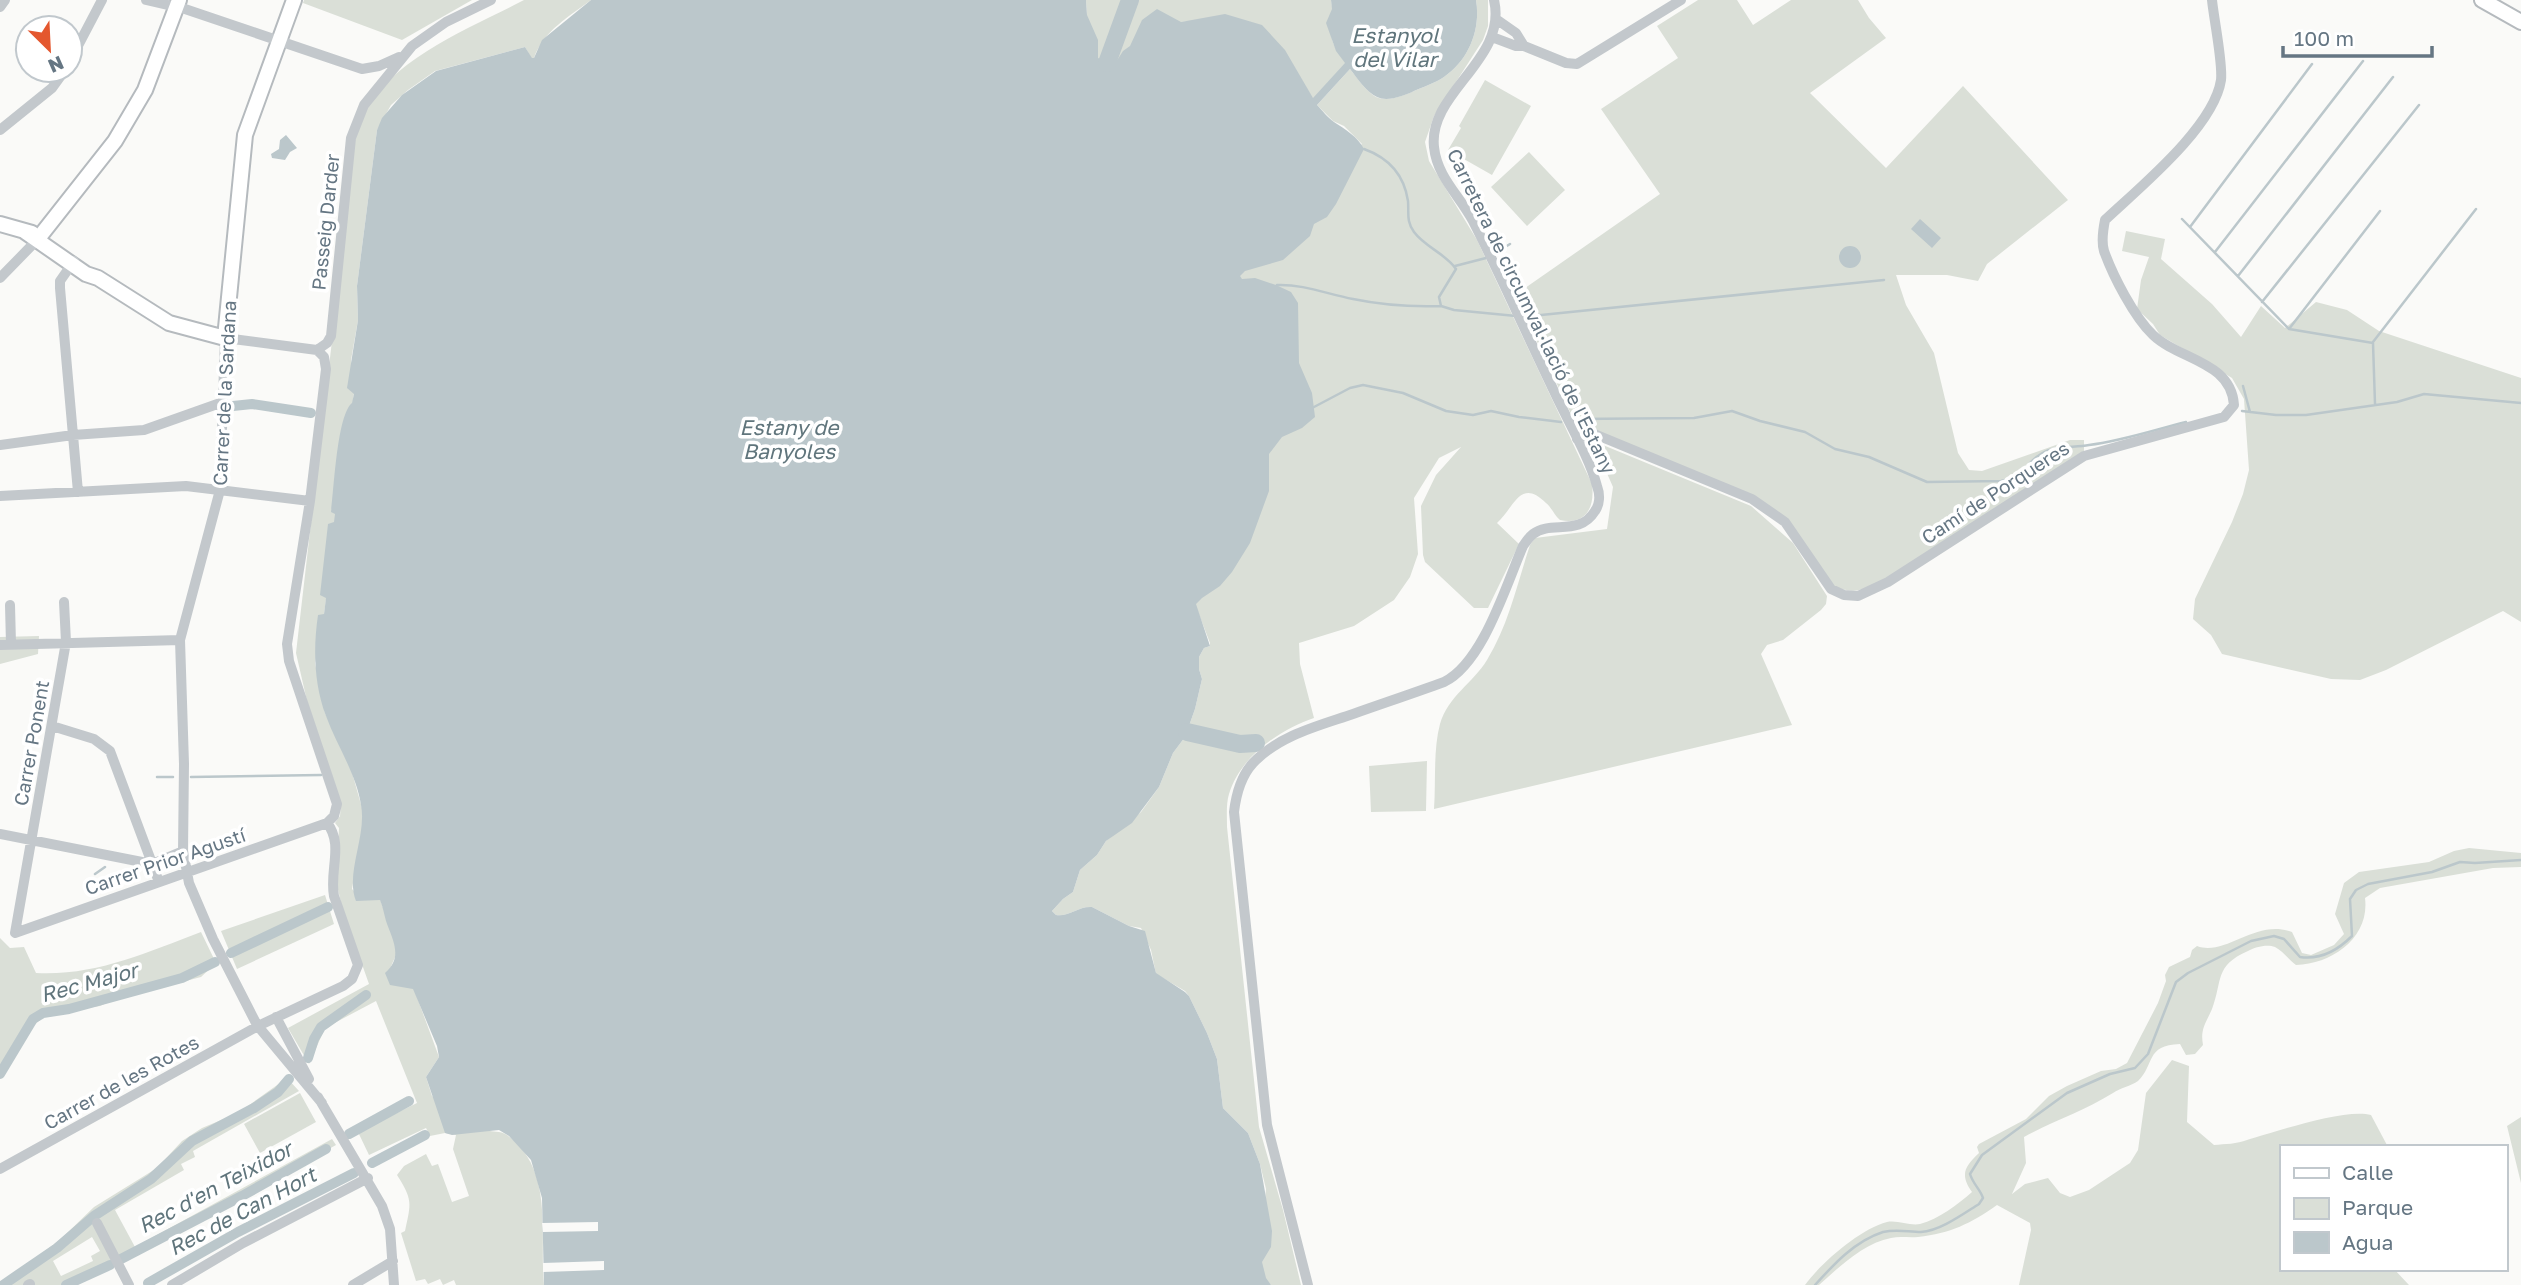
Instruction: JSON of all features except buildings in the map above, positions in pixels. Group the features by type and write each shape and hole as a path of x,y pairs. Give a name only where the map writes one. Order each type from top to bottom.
{"main road":[{"name":"Carrer de la Sardana","path":"225,338 245,135 294,0"},
{"path":"2482,0 2521,22"},
{"path":"39,238 115,141 145,90 176,6"},
{"path":"0,224 24,231 87,264 96,275 169,323 225,338"},
{"path":"39,238 86,274 96,275"}],"street":[{"path":"0,7 5,0"},
{"path":"84,34 102,0"},
{"path":"146,0 176,6 362,69 379,66 403,54"},
{"name":"Passeig Darder","path":"317,350 327,343 331,336 355,122 364,105 403,54 446,22 491,0"},
{"path":"1493,0 1496,19 1492,37 1516,46 1524,46 1566,63 1577,64 1681,0"},
{"name":"Camí de Porqueres","path":"1577,439 1592,433 1752,499 1785,522 1831,589 1844,595 1858,596 1888,582 2084,456 2224,417 2234,405 2230,387 2223,377 2207,366 2154,337 2135,314 2104,250 2102,235 2105,220 2179,149 2203,120 2217,96 2221,78 2212,0"},
{"path":"1496,19 1517,33 1524,46"},
{"name":"Carretera de circumval·lació de l'Estany","path":"1308,1285 1267,1125 1234,812 1243,778 1251,765 1279,743 1317,726 1444,682 1461,672 1481,642 1523,546 1530,537 1539,531 1580,524 1595,511 1600,498 1577,439 1475,224 1440,171 1435,154 1433,137 1436,124 1492,37"},
{"path":"0,130 55,84"},
{"path":"0,278 39,238"},
{"path":"73,262 60,281 60,288 78,492"},
{"path":"225,338 317,350 324,357 326,369 310,501 287,644 289,661 337,804 334,816 327,823"},
{"name":"Carrer de la Sardana","path":"225,338 220,490 180,640 184,764 183,851 186,873 214,939 258,1026 322,1103"},
{"path":"0,445 73,435 144,430 223,402"},
{"path":"0,496 186,486 310,501"},
{"name":"Carrer Ponent","path":"15,933 66,642 64,602"},
{"path":"10,606 6,645 180,640"},
{"path":"52,726 94,739 110,751 159,882"},
{"name":"Carrer Prior Agustí","path":"15,933 327,823"},
{"name":"Carrer de les Rotes","path":"0,1168 258,1026 343,986 356,973 356,957 332,886 337,841 327,823"},
{"path":"0,834 152,864 183,851"},
{"path":"276,1017 382,1206 390,1229 394,1285"},
{"path":"172,1285 243,1243 368,1178"},
{"path":"97,1223 129,1285"},
{"path":"354,1285 393,1261"}],"green space":[{"path":"304,0 472,0 402,40 303,3"},
{"path":"524,0 591,0 550,32 532,59 525,47 435,71 391,105 377,130 357,286 358,320 351,360 354,393 315,663 325,713 351,769 362,808 363,823 352,889 362,899 380,899 397,948 390,969 407,970 439,1057 426,1077 432,1096 481,1128 507,1135 522,1149 532,1166 542,1204 544,1285 456,1285 454,1280 443,1285 440,1279 428,1284 425,1279 416,1281 401,1233 405,1231 409,1202 406,1190 397,1175 404,1166 426,1154 432,1166 438,1164 452,1202 469,1196 453,1149 456,1135 445,1133 430,1136 426,1128 369,1155 358,1132 417,1103 376,1001 325,1028 309,1064 288,1028 369,984 343,911 336,881 339,828 335,823 340,816 341,804 307,701 296,653 355,141 360,121 376,95 413,61 457,34"},
{"path":"1086,0 1331,0 1332,38 1346,63 1313,99 1289,58 1196,21 1181,22 1122,67 1090,64"},
{"path":"1476,0 1488,0 1488,26 1483,40 1434,116 1425,142 1429,161 1477,240 1592,484 1592,500 1587,513 1569,521 1560,520 1537,496 1530,493 1518,498 1497,523 1519,544 1488,608 1474,608 1425,562 1423,555 1421,506 1436,475 1461,447 1439,458 1414,498 1418,554 1410,577 1394,600 1354,626 1299,643 1300,664 1314,718 1288,730 1262,747 1234,781 1228,798 1227,827 1259,1127 1301,1285 1271,1285 1259,1275 1266,1189 1260,1164 1248,1133 1223,1108 1217,1059 1189,996 1156,974 1151,950 1141,928 1129,926 1092,907 1061,915 1052,911 1073,892 1080,870 1097,855 1106,841 1141,812 1159,787 1173,753 1185,737 1195,709 1202,679 1199,657 1204,648 1210,646 1195,604 1231,277 1362,144 1317,105 1350,69 1372,94 1385,99 1405,95 1444,77 1460,62 1471,43 1477,22"},
{"path":"1698,0 1737,0 1753,25 1791,0 1858,0 1886,38 1810,93 1886,168 1963,86 2068,200 1987,264 1978,281 1947,275 1896,275 1906,305 1934,353 1958,453 1969,470 1982,471 2070,440 2084,440 2084,451 1886,579 1860,590 1833,586 1787,519 1590,429 1573,418 1515,295 1660,194 1601,109 1678,58 1657,26"},
{"path":"1485,80 1531,106 1492,175 1448,150"},
{"path":"1529,152 1565,190 1527,226 1491,187"},
{"path":"2126,231 2165,239 2161,259 2212,304 2241,337 2261,306 2285,328 2316,302 2347,310 2379,331 2521,378 2521,622 2503,611 2386,670 2360,680 2331,679 2222,654 2211,635 2193,619 2195,599 2232,522 2249,470 2244,399 2232,378 2160,335 2137,309 2141,280 2149,257 2122,251"},
{"path":"1598,443 1751,506 1793,543 1827,596 1826,604 1821,610 1783,640 1767,645 1761,654 1792,725 1434,809 1440,724 1449,705 1481,668 1495,646 1507,618 1530,545 1535,538 1607,529 1613,487 1595,446"},
{"path":"39,636 38,654 0,664 0,637"},
{"path":"1427,761 1426,811 1371,812 1369,766"},
{"path":"2469,848 2521,853 2521,867 2493,868 2380,888 2365,898 2362,925 2355,936 2346,946 2323,960 2296,965 2278,949 2268,946 2254,948 2237,957 2221,975 2203,1030 2203,1045 2195,1054 2186,1055 2180,1044 2161,1048 2152,1057 2138,1081 2024,1137 2026,1163 2012,1194 2025,1184 2048,1178 2060,1193 2070,1197 2089,1190 2130,1163 2138,1150 2146,1093 2172,1060 2189,1066 2187,1122 2214,1145 2239,1142 2328,1118 2371,1115 2387,1145 2280,1145 2280,1271 2396,1271 2409,1285 2019,1285 2031,1230 2030,1223 1997,1205 1950,1230 1915,1237 1894,1237 1871,1245 1819,1285 1805,1285 1842,1248 1876,1226 1887,1222 1920,1224 1948,1211 1972,1192 1966,1181 1965,1171 1979,1153 1979,1144 2026,1119 2049,1096 2067,1086 2127,1063 2158,1003 2169,967 2190,957 2197,946 2219,946 2254,933 2279,929 2292,932 2302,953 2311,955 2334,945 2344,934 2335,914 2344,883 2359,872 2429,862 2454,851"},
{"path":"325,895 334,924 237,969 221,931"},
{"path":"201,932 216,963 201,977 113,1000 100,1006 49,1014 33,1027 0,1079 0,938 10,948 24,947 36,973 58,973 120,962"},
{"path":"287,1078 299,1091 193,1151 195,1157 181,1164 184,1170 115,1210 135,1247 332,1139 336,1145 231,1204 79,1282 70,1285 0,1285 62,1238 94,1207 157,1168 182,1141 202,1128 238,1113","holes":["92,1237 100,1251 91,1256 93,1261 61,1276 53,1261"]},
{"path":"300,1093 316,1122 260,1153 244,1124"},
{"path":"2521,1117 2521,1183 2507,1126"}],"water":[{"name":"Estany de Banyoles","path":"591,0 1086,0 1087,15 1098,40 1098,58 1111,64 1130,46 1142,20 1157,9 1181,22 1225,14 1262,25 1285,50 1313,98 1345,63 1336,51 1326,23 1332,9 1331,0 1476,0 1477,22 1471,43 1460,62 1444,77 1405,95 1386,99 1369,92 1350,69 1317,105 1355,137 1364,149 1336,204 1327,217 1314,224 1310,236 1283,260 1245,271 1240,276 1242,279 1255,278 1276,285 1291,292 1298,303 1299,363 1312,393 1315,417 1302,428 1282,437 1269,454 1269,491 1250,543 1220,586 1196,604 1210,646 1204,648 1199,657 1202,679 1185,737 1173,753 1159,787 1132,823 1106,841 1097,855 1080,870 1073,892 1052,911 1061,915 1092,907 1145,931 1156,973 1189,996 1217,1059 1223,1108 1248,1133 1260,1164 1272,1231 1271,1247 1262,1262 1266,1278 1271,1285 544,1285 542,1198 531,1160 509,1136 499,1130 452,1135 445,1133 426,1077 439,1057 437,1046 413,989 390,985 385,973 394,961 395,948 380,900 356,901 353,879 362,817 359,793 322,704 316,666 318,615 324,614 326,598 320,595 328,524 334,522 335,514 331,512 337,454 343,422 354,394 347,388 358,320 357,286 377,130 382,118 402,95 436,71 525,47 534,58 542,40"},
{"path":"286,135 297,148 290,152 285,160 272,158 271,154 279,149 280,140"},
{"path":"1920,219 1941,238 1932,248 1911,229"},
{"path":"1850,246 1860,253 1861,257 1854,267 1850,268 1840,261 1839,257 1846,247"}],"pier":[{"path":"598,1222 598,1231 543,1232 542,1223"},
{"path":"604,1261 604,1270 543,1272 543,1263"}],"waterway":[{"path":"1107,63 1130,0"},
{"path":"2215,252 2363,61"},
{"path":"2190,227 2312,64"},
{"path":"2238,276 2393,77"},
{"path":"2262,302 2419,105"},
{"path":"1364,149 1381,157 1394,168 1406,191 1411,228 1456,269 1439,297 1441,306 1454,310 1516,316"},
{"path":"2373,342 2476,209"},
{"path":"2289,329 2380,211"},
{"path":"2182,219 2289,329 2373,343 2375,404"},
{"path":"1492,255 1510,244"},
{"path":"1455,266 1486,258"},
{"path":"1522,317 1884,280"},
{"path":"1277,285 1306,288 1375,303 1441,306"},
{"path":"1314,407 1350,388 1363,385 1403,393 1446,411 1473,415 1491,411 1561,422"},
{"path":"2243,386 2250,412"},
{"path":"2242,411 2306,415 2397,402 2424,394 2521,403"},
{"path":"233,406 252,404 311,413"},
{"path":"1575,419 1694,418 1732,411 1805,432 1835,449 1869,457 1927,482 2010,479 2021,473 2035,458 2052,449 2114,441 2186,422"},
{"path":"1187,732 1240,744 1256,743"},
{"path":"191,777 321,775"},
{"path":"157,777 173,777"},
{"path":"1815,1285 1846,1254 1873,1236 1888,1231 1921,1232 1936,1229 1979,1204 1983,1198 1970,1174 1982,1155 2067,1093 2110,1074 2135,1068 2148,1054 2176,982 2188,973 2251,941 2274,936 2284,939 2300,957 2315,957 2328,953 2352,936 2350,899 2356,890 2368,884 2432,872 2460,862 2521,860"},
{"path":"95,874 105,867"},
{"name":"Rec Major","path":"231,953 328,907"},
{"name":"Rec Major","path":"0,1074 33,1019 43,1013 69,1009 182,978 215,962"},
{"path":"308,1058 321,1027 366,995"},
{"path":"3,1285 57,1248 94,1216 151,1179 192,1141 254,1108 278,1092 289,1079"},
{"name":"Rec d'en Teixidor","path":"349,1134 409,1101"},
{"name":"Rec de Can Hort","path":"372,1163 425,1135"},
{"name":"Rec d'en Teixidor","path":"121,1259 326,1149"},
{"name":"Rec de Can Hort","path":"148,1283 238,1232 354,1173"},
{"name":"Rec d'en Teixidor","path":"66,1285 110,1265"}],"water label":[{"name":"Estanyol del Vilar","path":"1395,47"}]}
